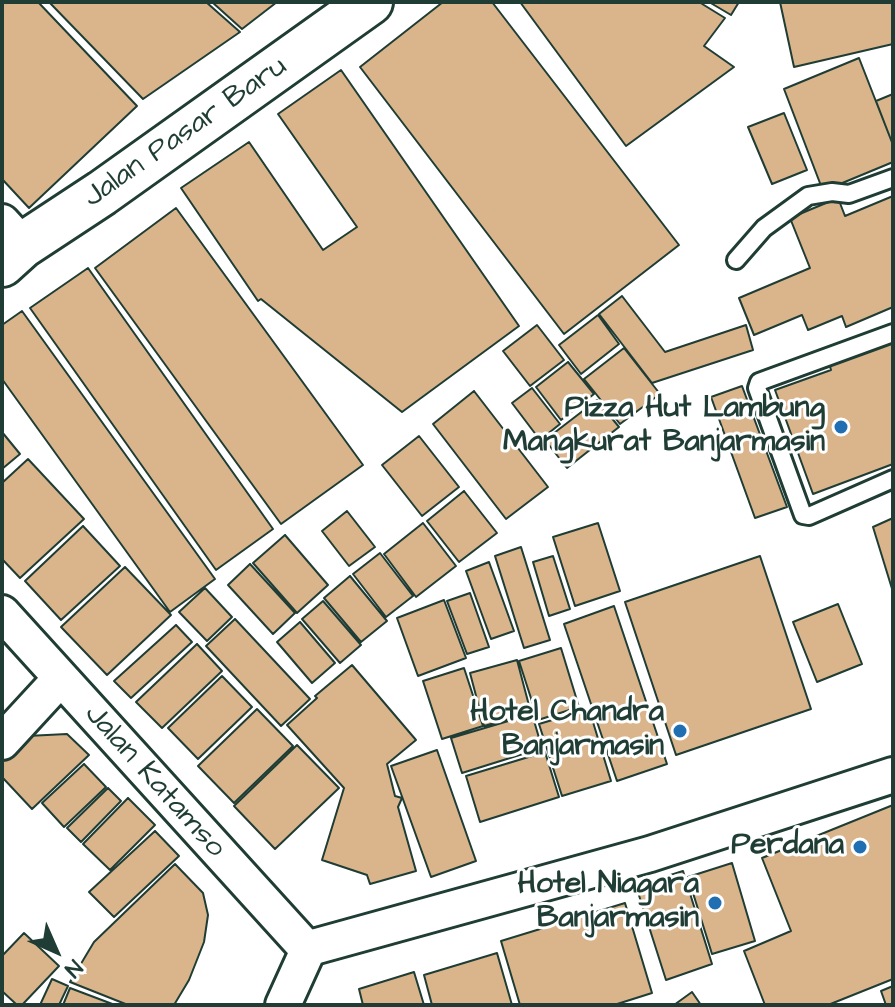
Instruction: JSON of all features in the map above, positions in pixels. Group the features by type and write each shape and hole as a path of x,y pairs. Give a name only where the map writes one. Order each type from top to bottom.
{"street":[{"name":"Jalan Pasar Baru","path":"9,243 102,193 370,2"},
{"name":"Jalan Katamso","path":"2,613 308,950"},
{"path":"2,742 60,679"},
{"path":"283,1005 308,950 650,854 893,775"}],"lane":[{"path":"736,260 764,228 808,196 832,192 849,194 893,178"},
{"path":"893,333 759,382 757,388 803,515 809,516 893,479"}],"building":[{"path":"2,2 38,2 137,106 29,208 2,179"},
{"path":"49,2 206,2 240,32 143,99"},
{"path":"212,2 277,2 242,29"},
{"path":"443,2 492,2 679,245 564,334 360,67"},
{"path":"520,2 699,2 725,18 704,46 734,67 626,146"},
{"path":"709,2 739,2 731,15"},
{"path":"780,2 893,2 893,44 794,67"},
{"path":"859,58 893,145 893,162 823,191 784,89"},
{"path":"341,70 519,326 402,412 261,299 258,301 181,188 249,142 323,250 357,227 278,114"},
{"path":"893,94 893,145 876,101"},
{"path":"784,113 807,170 772,184 748,127"},
{"path":"893,196 893,307 846,327 842,316 808,330 802,315 754,335 739,298 810,268 790,218 838,198 845,216"},
{"path":"176,208 363,465 281,524 95,268"},
{"path":"88,268 273,529 216,570 30,308"},
{"path":"622,296 665,352 746,325 753,350 652,383 599,314"},
{"path":"22,311 215,579 170,612 2,379 2,325"},
{"path":"598,315 619,344 581,374 559,345"},
{"path":"537,325 564,360 530,386 503,351"},
{"name":"Pizza Hut Lambung Mangkurat Banjarmasin","path":"893,340 893,464 813,494 775,390 831,370 829,363"},
{"path":"624,348 660,394 620,424 584,379"},
{"path":"568,362 594,394 561,420 536,387"},
{"path":"742,386 787,507 755,518 711,397"},
{"path":"532,388 560,424 540,440 512,403"},
{"path":"474,391 548,487 506,519 433,424"},
{"path":"597,400 619,427 567,468 545,440"},
{"path":"2,432 20,454 2,469"},
{"path":"419,436 459,487 422,516 382,465"},
{"path":"28,459 84,519 20,578 2,559 2,483"},
{"path":"464,491 497,533 459,562 427,521"},
{"path":"347,511 375,547 349,566 322,531"},
{"path":"893,518 893,592 873,527"},
{"path":"423,523 456,566 416,597 384,554"},
{"path":"598,523 620,591 575,606 553,537"},
{"path":"83,526 120,566 61,620 25,581"},
{"path":"285,535 328,585 297,613 253,563"},
{"path":"521,547 550,640 524,648 495,556"},
{"path":"380,553 413,596 386,617 353,574"},
{"path":"553,556 570,609 549,616 533,562"},
{"path":"760,556 811,709 676,755 625,602"},
{"path":"489,562 514,631 491,639 466,571"},
{"path":"250,564 295,613 273,634 228,585"},
{"path":"125,567 171,615 107,675 61,627"},
{"path":"350,576 387,621 361,642 324,598"},
{"path":"205,588 232,617 207,641 179,612"},
{"path":"470,593 489,647 467,654 447,601"},
{"path":"444,600 466,658 418,676 397,618"},
{"path":"323,601 361,645 340,663 302,619"},
{"path":"838,604 862,664 817,682 793,622"},
{"path":"614,606 667,764 617,781 564,624"},
{"path":"235,619 310,699 281,726 206,646"},
{"path":"300,622 335,663 312,683 277,642"},
{"path":"176,625 192,642 131,698 114,681"},
{"path":"197,644 222,671 162,728 136,702"},
{"path":"561,648 579,707 538,720 519,661"},
{"path":"517,660 531,713 484,726 470,673"},
{"path":"352,665 416,740 387,764 395,796 402,798 398,807 416,871 370,884 367,875 322,860 344,788 287,725"},
{"path":"464,668 483,726 442,739 423,681"},
{"path":"222,676 252,707 198,759 168,728"},
{"path":"257,709 293,746 234,803 198,766"},
{"path":"589,709 611,781 562,796 539,724"},
{"path":"532,714 542,748 462,773 451,738"},
{"path":"67,734 89,755 32,809 2,777 2,762 27,736"},
{"path":"297,745 339,788 275,849 234,806"},
{"path":"437,750 476,861 431,877 391,766"},
{"path":"545,752 559,797 480,822 466,776"},
{"path":"84,764 106,787 64,827 42,803"},
{"path":"108,788 121,801 81,842 67,828"},
{"path":"128,798 155,825 110,870 83,844"},
{"path":"893,805 893,979 828,1005 765,1005 744,951 791,931 762,858"},
{"path":"155,831 179,856 114,917 89,892"},
{"path":"732,863 755,941 712,954 688,877"},
{"path":"175,864 203,893 208,915 204,942 189,980 174,1005 128,1005 70,982 94,942"},
{"path":"683,871 712,964 666,980 636,886"},
{"path":"625,903 652,993 614,1005 520,1005 501,941"},
{"path":"24,933 59,966 22,1005 17,1005 2,991 2,956"},
{"path":"497,953 512,1005 432,1005 424,975"},
{"path":"414,972 424,1005 363,1005 359,989"},
{"path":"52,979 68,986 59,1005 40,1005"},
{"path":"893,986 893,1005 886,1005 881,991"},
{"path":"70,988 115,1005 63,1005"},
{"path":"692,992 701,1005 674,1005"}],"place":[{"name":"Pizza Hut Lambung Mangkurat Banjarmasin","path":"841,427"},
{"name":"Hotel Chandra Banjarmasin","path":"680,731"},
{"name":"Perdana","path":"860,847"},
{"name":"Hotel Niagara Banjarmasin","path":"715,903"}]}
